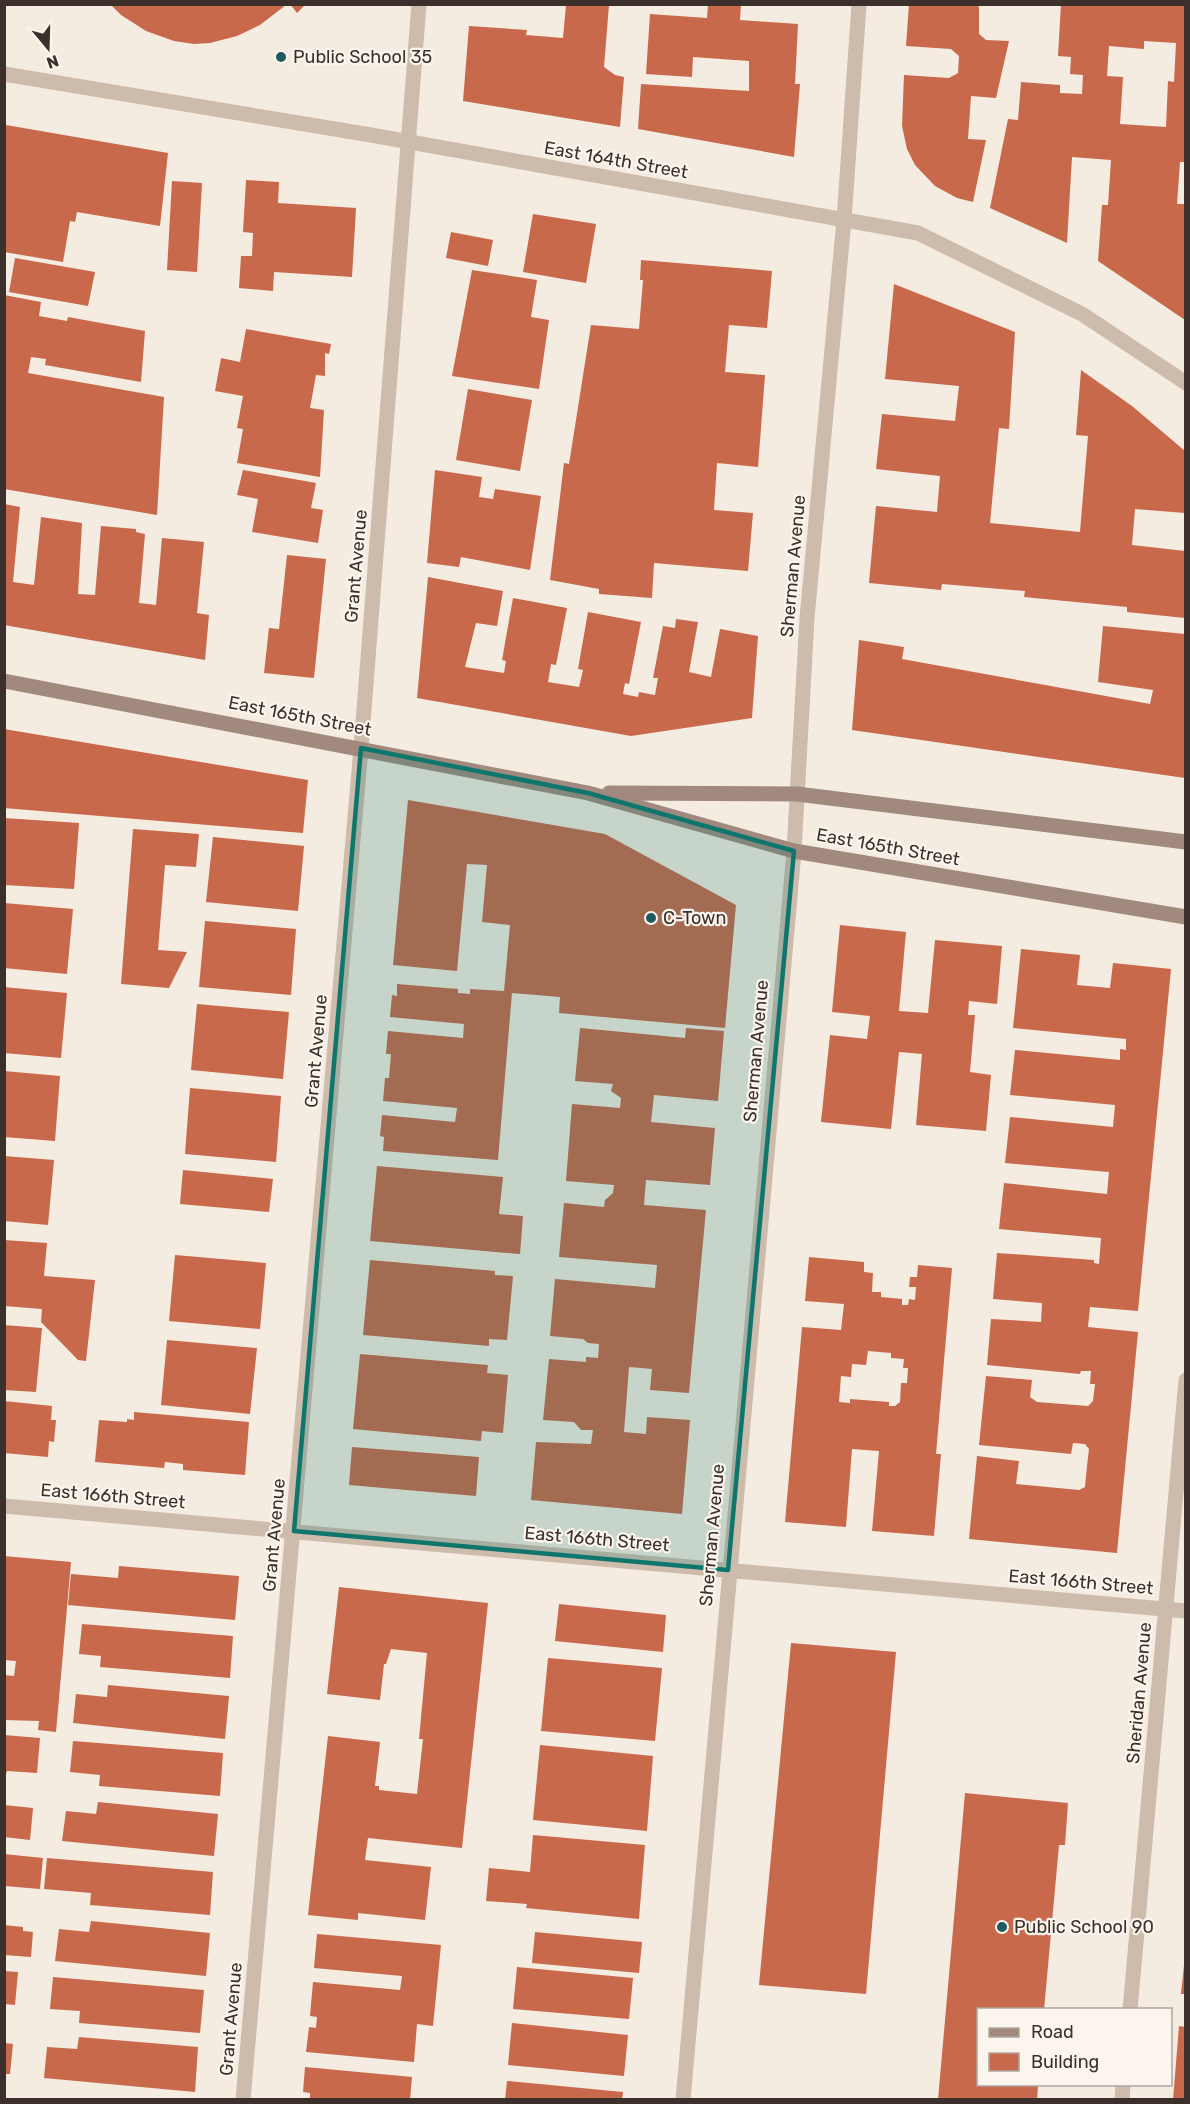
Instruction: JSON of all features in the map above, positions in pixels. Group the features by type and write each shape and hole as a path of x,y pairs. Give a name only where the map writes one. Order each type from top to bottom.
{"street":[{"name":"Grant Avenue","path":"243,2100 362,748 419,4"},
{"name":"Sherman Avenue","path":"684,2100 728,1570 794,851 807,618 844,220 859,4"},
{"name":"East 164th Street","path":"4,74 918,233 1082,314 1185,382"},
{"name":"East 165th Street","path":"4,681 588,793 794,851 1185,917"},
{"name":"East 165th Street","path":"588,793 797,794 1185,842"},
{"name":"Sheridan Avenue","path":"1130,2008 1185,1380"},
{"name":"East 166th Street","path":"4,1506 1185,1611"}],"highlighted area":[{"path":"361,748 588,793 794,851 728,1570 294,1531"}],"building":[{"path":"290,4 306,4 297,13"},
{"path":"708,4 741,4 740,20 798,24 795,84 800,84 794,157 638,129 641,84 749,91 749,61 693,57 692,77 646,74 650,14 707,18"},
{"path":"909,4 975,4 979,7 979,34 986,40 1009,41 996,98 971,96 968,139 986,140 973,202 957,198 935,186 915,165 907,149 902,126 904,75 949,78 958,73 959,56 951,49 906,46"},
{"path":"1061,4 1185,4 1185,162 1180,162 1177,204 1185,204 1185,320 1098,261 1102,205 1108,205 1111,160 1072,157 1067,243 990,208 1008,119 1018,120 1021,82 1060,85 1060,93 1082,94 1083,75 1070,74 1071,57 1058,56","holes":["1144,41 1176,43 1174,82 1168,81 1166,127 1120,124 1123,77 1107,76 1109,46 1144,49"]},
{"path":"111,5 286,5 260,25 237,36 210,43 194,44 174,41 146,31 121,15"},
{"path":"566,5 609,5 604,67 615,75 624,77 620,127 463,101 469,26 527,30 526,35 563,38"},
{"path":"6,125 168,153 160,226 77,212 75,222 70,221 63,262 4,252"},
{"path":"246,180 279,182 278,203 356,208 352,277 274,272 273,291 239,288 241,256 252,256 253,233 243,232"},
{"path":"172,181 202,183 197,272 167,270"},
{"path":"533,214 596,224 586,283 523,272"},
{"path":"451,232 493,240 488,266 446,258"},
{"path":"15,258 95,272 88,306 9,292"},
{"path":"641,260 772,271 767,328 729,325 725,372 765,375 758,467 717,463 714,510 753,513 748,571 654,563 652,598 599,594 599,589 550,580 564,463 569,464 591,325 639,329 643,280 640,280"},
{"path":"472,270 537,280 531,317 549,320 539,389 452,376"},
{"path":"894,284 1015,332 1009,429 999,428 990,523 1080,532 1088,436 1076,435 1081,370 1132,406 1185,451 1185,513 1135,509 1132,545 1185,551 1185,618 1127,612 1127,607 1024,597 1025,591 942,584 941,590 869,583 876,506 937,512 940,476 876,469 882,414 955,421 959,386 885,379"},
{"path":"4,295 41,302 39,316 67,321 68,317 145,331 141,382 45,365 46,359 31,357 28,373 164,397 157,515 4,489"},
{"path":"246,329 331,344 329,354 325,353 325,376 316,375 310,408 324,410 320,477 237,463 243,429 237,428 243,396 215,391 221,358 240,362"},
{"path":"468,389 532,400 520,471 456,460"},
{"path":"243,470 316,483 311,508 323,510 318,543 252,532 258,499 237,495"},
{"path":"435,470 482,477 479,497 493,499 495,489 541,496 530,570 461,557 459,567 427,563"},
{"path":"4,504 20,507 13,582 34,585 41,517 82,523 78,594 95,595 101,526 136,529 136,532 145,534 139,603 156,605 162,538 204,542 197,613 209,615 205,660 4,625"},
{"path":"287,555 326,559 314,678 264,673 269,628 279,629"},
{"path":"428,577 503,591 497,626 476,623 465,667 504,673 506,661 502,660 513,598 567,608 556,665 551,664 548,682 579,687 583,670 578,669 588,612 641,622 629,684 625,683 623,694 638,697 639,692 655,695 658,678 653,678 663,626 675,628 676,619 698,622 689,672 711,677 720,629 758,636 752,718 631,736 417,698"},
{"path":"1103,626 1185,634 1185,778 852,730 859,640 904,647 902,659 1150,704 1153,690 1098,682"},
{"path":"4,729 308,780 303,833 4,808"},
{"path":"408,800 605,834 736,905 725,1028 559,1013 560,997 512,993 498,1160 383,1151 384,1137 380,1136 382,1115 455,1122 457,1108 383,1101 385,1078 389,1078 391,1054 386,1054 388,1031 463,1038 464,1024 390,1017 392,995 397,996 397,984 458,989 458,993 470,994 470,989 504,991 510,925 482,922 487,865 467,864 457,971 393,965"},
{"path":"4,818 79,823 74,889 4,885"},
{"path":"133,829 199,834 196,867 165,865 158,950 187,952 169,988 121,984"},
{"path":"213,837 304,846 298,911 206,902"},
{"path":"4,903 73,909 67,974 4,968"},
{"path":"205,921 296,929 291,995 199,987"},
{"path":"840,925 906,932 899,1011 928,1013 935,940 1002,946 997,1004 969,1001 968,1015 975,1015 970,1072 991,1075 986,1131 916,1125 922,1054 899,1052 891,1129 821,1122 830,1035 867,1039 870,1016 832,1012"},
{"path":"1021,949 1080,955 1077,985 1110,988 1113,963 1171,969 1138,1311 1090,1307 1088,1327 1138,1332 1117,1553 969,1539 977,1456 1019,1461 1016,1484 1079,1490 1085,1487 1089,1449 1085,1444 1073,1443 1071,1454 979,1445 986,1376 1032,1380 1030,1397 1037,1402 1088,1406 1093,1401 1095,1384 1090,1384 1091,1371 1081,1371 1080,1374 987,1365 991,1319 1041,1322 1042,1303 993,1299 997,1253 1094,1260 1094,1263 1099,1264 1101,1238 999,1229 1004,1183 1107,1194 1109,1172 1005,1163 1010,1117 1113,1127 1115,1105 1010,1095 1015,1050 1120,1060 1120,1049 1126,1050 1126,1039 1013,1028"},
{"path":"4,987 67,993 61,1058 4,1053"},
{"path":"197,1004 289,1012 283,1079 191,1070"},
{"path":"580,1028 685,1038 686,1028 724,1031 718,1101 654,1095 651,1122 715,1128 710,1185 646,1180 644,1205 706,1210 689,1393 650,1390 652,1369 629,1367 624,1432 646,1434 647,1417 690,1420 682,1514 531,1500 536,1442 591,1444 593,1430 581,1430 574,1422 543,1420 549,1359 586,1362 586,1357 598,1358 599,1344 588,1343 583,1339 550,1336 555,1279 655,1288 657,1265 559,1257 564,1203 604,1207 605,1200 613,1193 614,1185 566,1181 572,1104 620,1108 621,1098 611,1091 613,1084 575,1081"},
{"path":"4,1071 60,1076 55,1141 4,1137"},
{"path":"190,1088 281,1096 276,1162 185,1154"},
{"path":"4,1156 54,1160 48,1225 4,1221"},
{"path":"377,1166 503,1177 499,1214 523,1216 520,1254 370,1241"},
{"path":"183,1170 273,1179 269,1212 180,1204"},
{"path":"4,1240 47,1243 44,1276 95,1280 86,1361 78,1360 41,1322 42,1309 4,1306"},
{"path":"175,1255 266,1263 260,1329 169,1321"},
{"path":"809,1257 864,1262 864,1272 873,1273 872,1292 881,1292 881,1297 902,1299 902,1305 908,1305 909,1299 915,1300 916,1287 909,1287 910,1277 917,1277 918,1265 952,1268 936,1454 941,1454 934,1536 872,1531 879,1451 852,1449 846,1527 785,1522 802,1327 841,1330 844,1304 805,1301","holes":["868,1351 891,1353 891,1358 904,1359 903,1368 908,1368 907,1383 901,1383 900,1402 895,1406 889,1406 889,1402 850,1399 850,1403 839,1402 841,1376 851,1377 852,1364 866,1365"]},
{"path":"370,1260 495,1271 495,1275 513,1276 507,1340 489,1339 489,1346 363,1335"},
{"path":"4,1325 42,1328 36,1392 4,1390"},
{"path":"167,1340 257,1348 250,1414 161,1405"},
{"path":"360,1354 488,1365 487,1373 508,1375 503,1433 482,1431 481,1441 353,1429"},
{"path":"4,1401 52,1406 51,1420 56,1420 54,1442 49,1441 48,1457 4,1453"},
{"path":"134,1412 249,1422 245,1475 183,1470 183,1464 165,1462 164,1468 95,1462 99,1420 127,1422 127,1419 134,1420"},
{"path":"352,1447 479,1457 476,1496 349,1485"},
{"path":"4,1556 71,1562 56,1732 38,1730 39,1721 4,1720 4,1675 14,1676 16,1661 4,1660"},
{"path":"119,1566 239,1576 235,1620 68,1605 71,1574 118,1578"},
{"path":"339,1587 488,1603 462,1848 368,1838 365,1860 431,1867 425,1920 358,1913 358,1920 308,1915 328,1736 380,1742 375,1786 379,1786 379,1790 417,1794 423,1739 419,1739 427,1653 391,1649 386,1664 384,1664 380,1700 327,1694"},
{"path":"559,1604 666,1615 663,1652 555,1641"},
{"path":"82,1624 233,1636 230,1678 100,1667 101,1656 79,1654"},
{"path":"791,1643 896,1652 866,1994 759,1985"},
{"path":"548,1658 662,1668 655,1741 541,1731"},
{"path":"108,1685 229,1696 225,1739 73,1723 76,1694 107,1697"},
{"path":"4,1735 40,1738 37,1773 7,1771 4,1781"},
{"path":"73,1741 223,1753 220,1796 99,1786 100,1775 70,1772"},
{"path":"540,1745 653,1756 647,1831 533,1820"},
{"name":"Public School 90","path":"965,1793 1068,1803 1065,1845 1059,1845 1044,2008 977,2008 977,2086 1038,2086 1037,2100 938,2100"},
{"path":"98,1802 218,1814 214,1856 62,1841 66,1811 96,1814"},
{"path":"4,1805 33,1808 30,1840 4,1837"},
{"path":"533,1835 645,1845 639,1919 526,1908 527,1904 486,1901 489,1868 530,1872"},
{"path":"4,1854 43,1858 40,1889 4,1886"},
{"path":"47,1858 213,1872 210,1915 90,1905 91,1893 44,1889"},
{"path":"91,1921 210,1933 206,1976 55,1961 59,1929 89,1932"},
{"path":"4,1925 23,1927 23,1931 33,1932 31,1957 4,1955"},
{"path":"535,1932 642,1942 639,1973 532,1963"},
{"path":"317,1934 441,1945 433,2026 417,2024 414,2062 306,2052 309,2027 316,2028 317,2017 310,2016 313,1982 400,1990 402,1976 314,1968"},
{"path":"1184,1965 1185,1994 1181,1994"},
{"path":"517,1967 633,1978 629,2019 513,2009"},
{"path":"4,1971 18,1972 15,2005 4,2004"},
{"path":"53,1977 204,1990 200,2033 79,2023 80,2011 50,2009"},
{"path":"512,2023 628,2035 624,2076 508,2065"},
{"path":"1179,2026 1185,2027 1185,2100 1173,2100"},
{"path":"79,2037 198,2047 195,2092 44,2078 47,2047 77,2049"},
{"path":"4,2043 13,2044 10,2074 4,2074"},
{"path":"305,2067 412,2077 410,2100 310,2100 310,2093 303,2092"},
{"path":"507,2081 623,2092 622,2100 505,2100"}],"place":[{"name":"Public School 35","path":"281,57"},
{"name":"C-Town","path":"651,918"},
{"name":"Public School 90","path":"1002,1927"}]}
